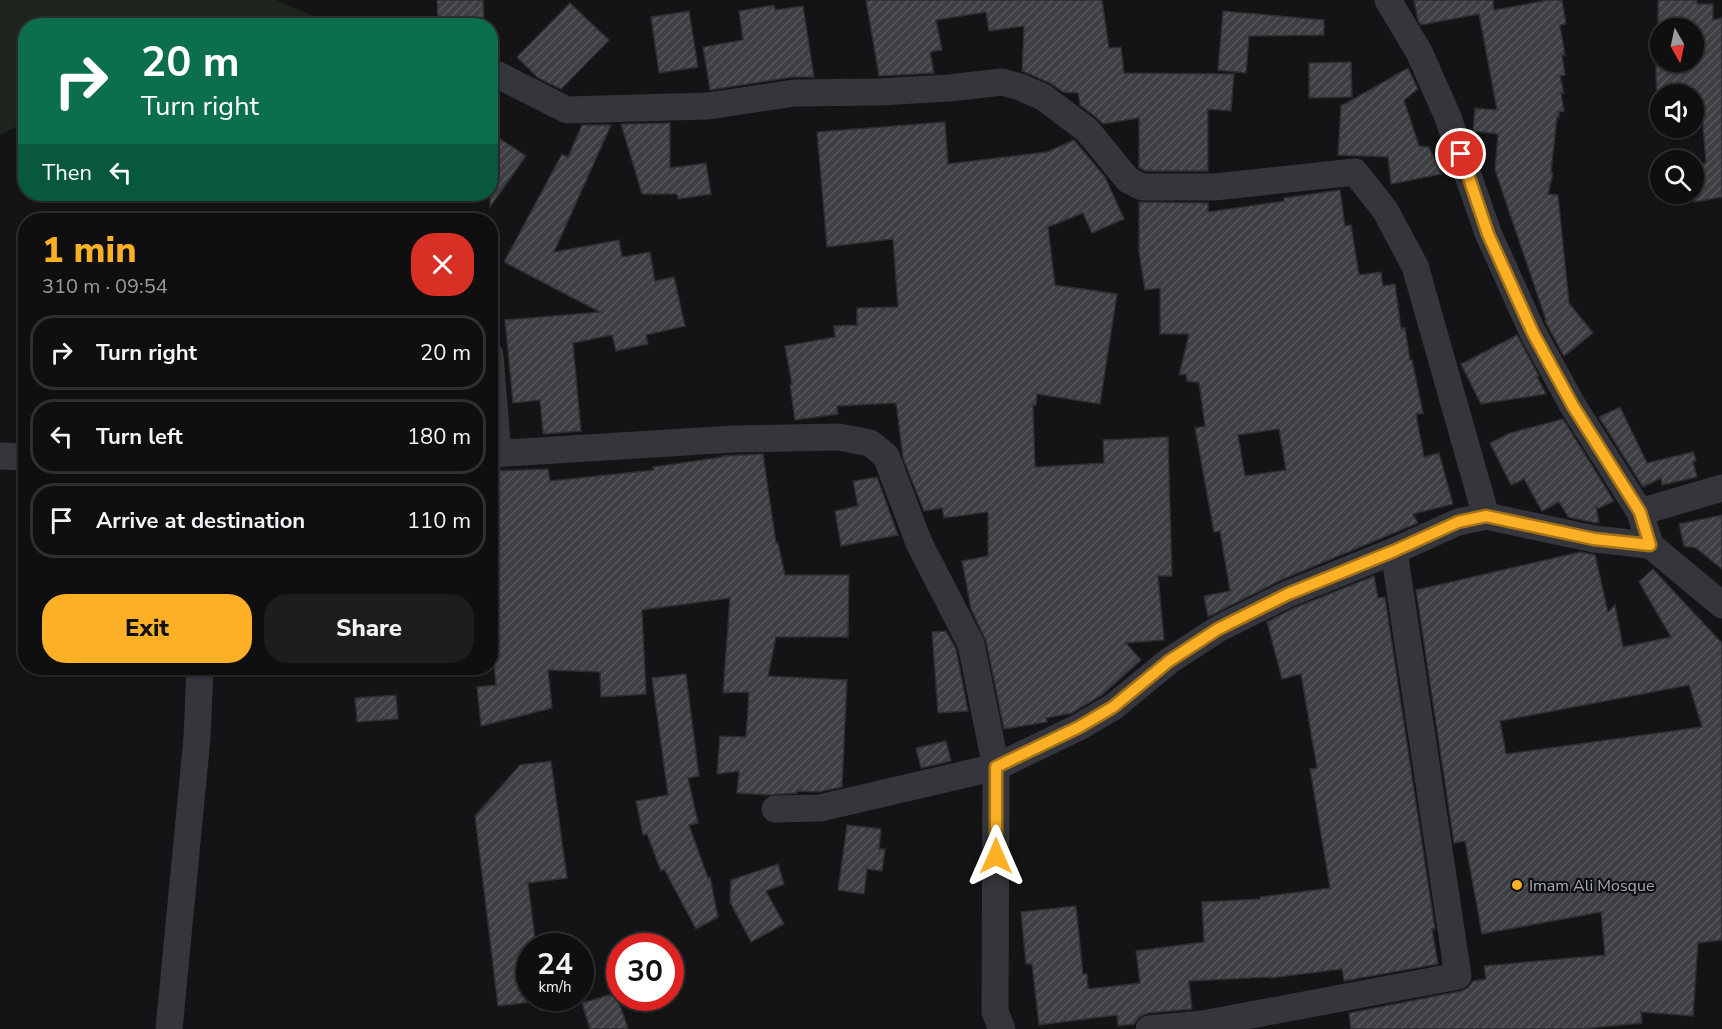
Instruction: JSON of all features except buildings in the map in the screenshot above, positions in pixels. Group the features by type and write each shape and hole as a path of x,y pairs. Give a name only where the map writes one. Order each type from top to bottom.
{"street":[{"path":"1388,0 1419,52 1447,115 1488,234 1533,333 1573,406 1640,512 1650,545 1722,605"},
{"path":"498,75 567,110 708,106 794,93 949,88 1002,82 1043,97 1088,130 1128,180 1142,187 1214,187 1355,172 1385,210 1415,266 1486,516"},
{"path":"498,454 734,439 839,437 870,443 886,456 919,543 971,644 996,767 995,1012 1002,1029"},
{"path":"0,456 18,457"},
{"path":"1640,512 1722,488"},
{"path":"775,809 820,808 996,767 1079,727 1113,707 1169,661 1218,629 1288,594 1458,522 1486,516 1594,539 1650,545"},
{"path":"1149,1029 1203,1027 1458,976 1394,551"},
{"path":"168,1029 197,738 200,675"}],"shaded area":[{"path":"0,0 276,0 318,18 18,18 18,126 0,135"}],"place":[{"name":"Imam Ali Mosque","path":"1517,885"}],"route":[{"path":"996,856 996,767 1079,727 1113,707 1169,661 1218,629 1288,594 1458,522 1486,516 1594,539 1650,545 1640,512 1573,406 1533,333 1488,234 1461,154"}]}
